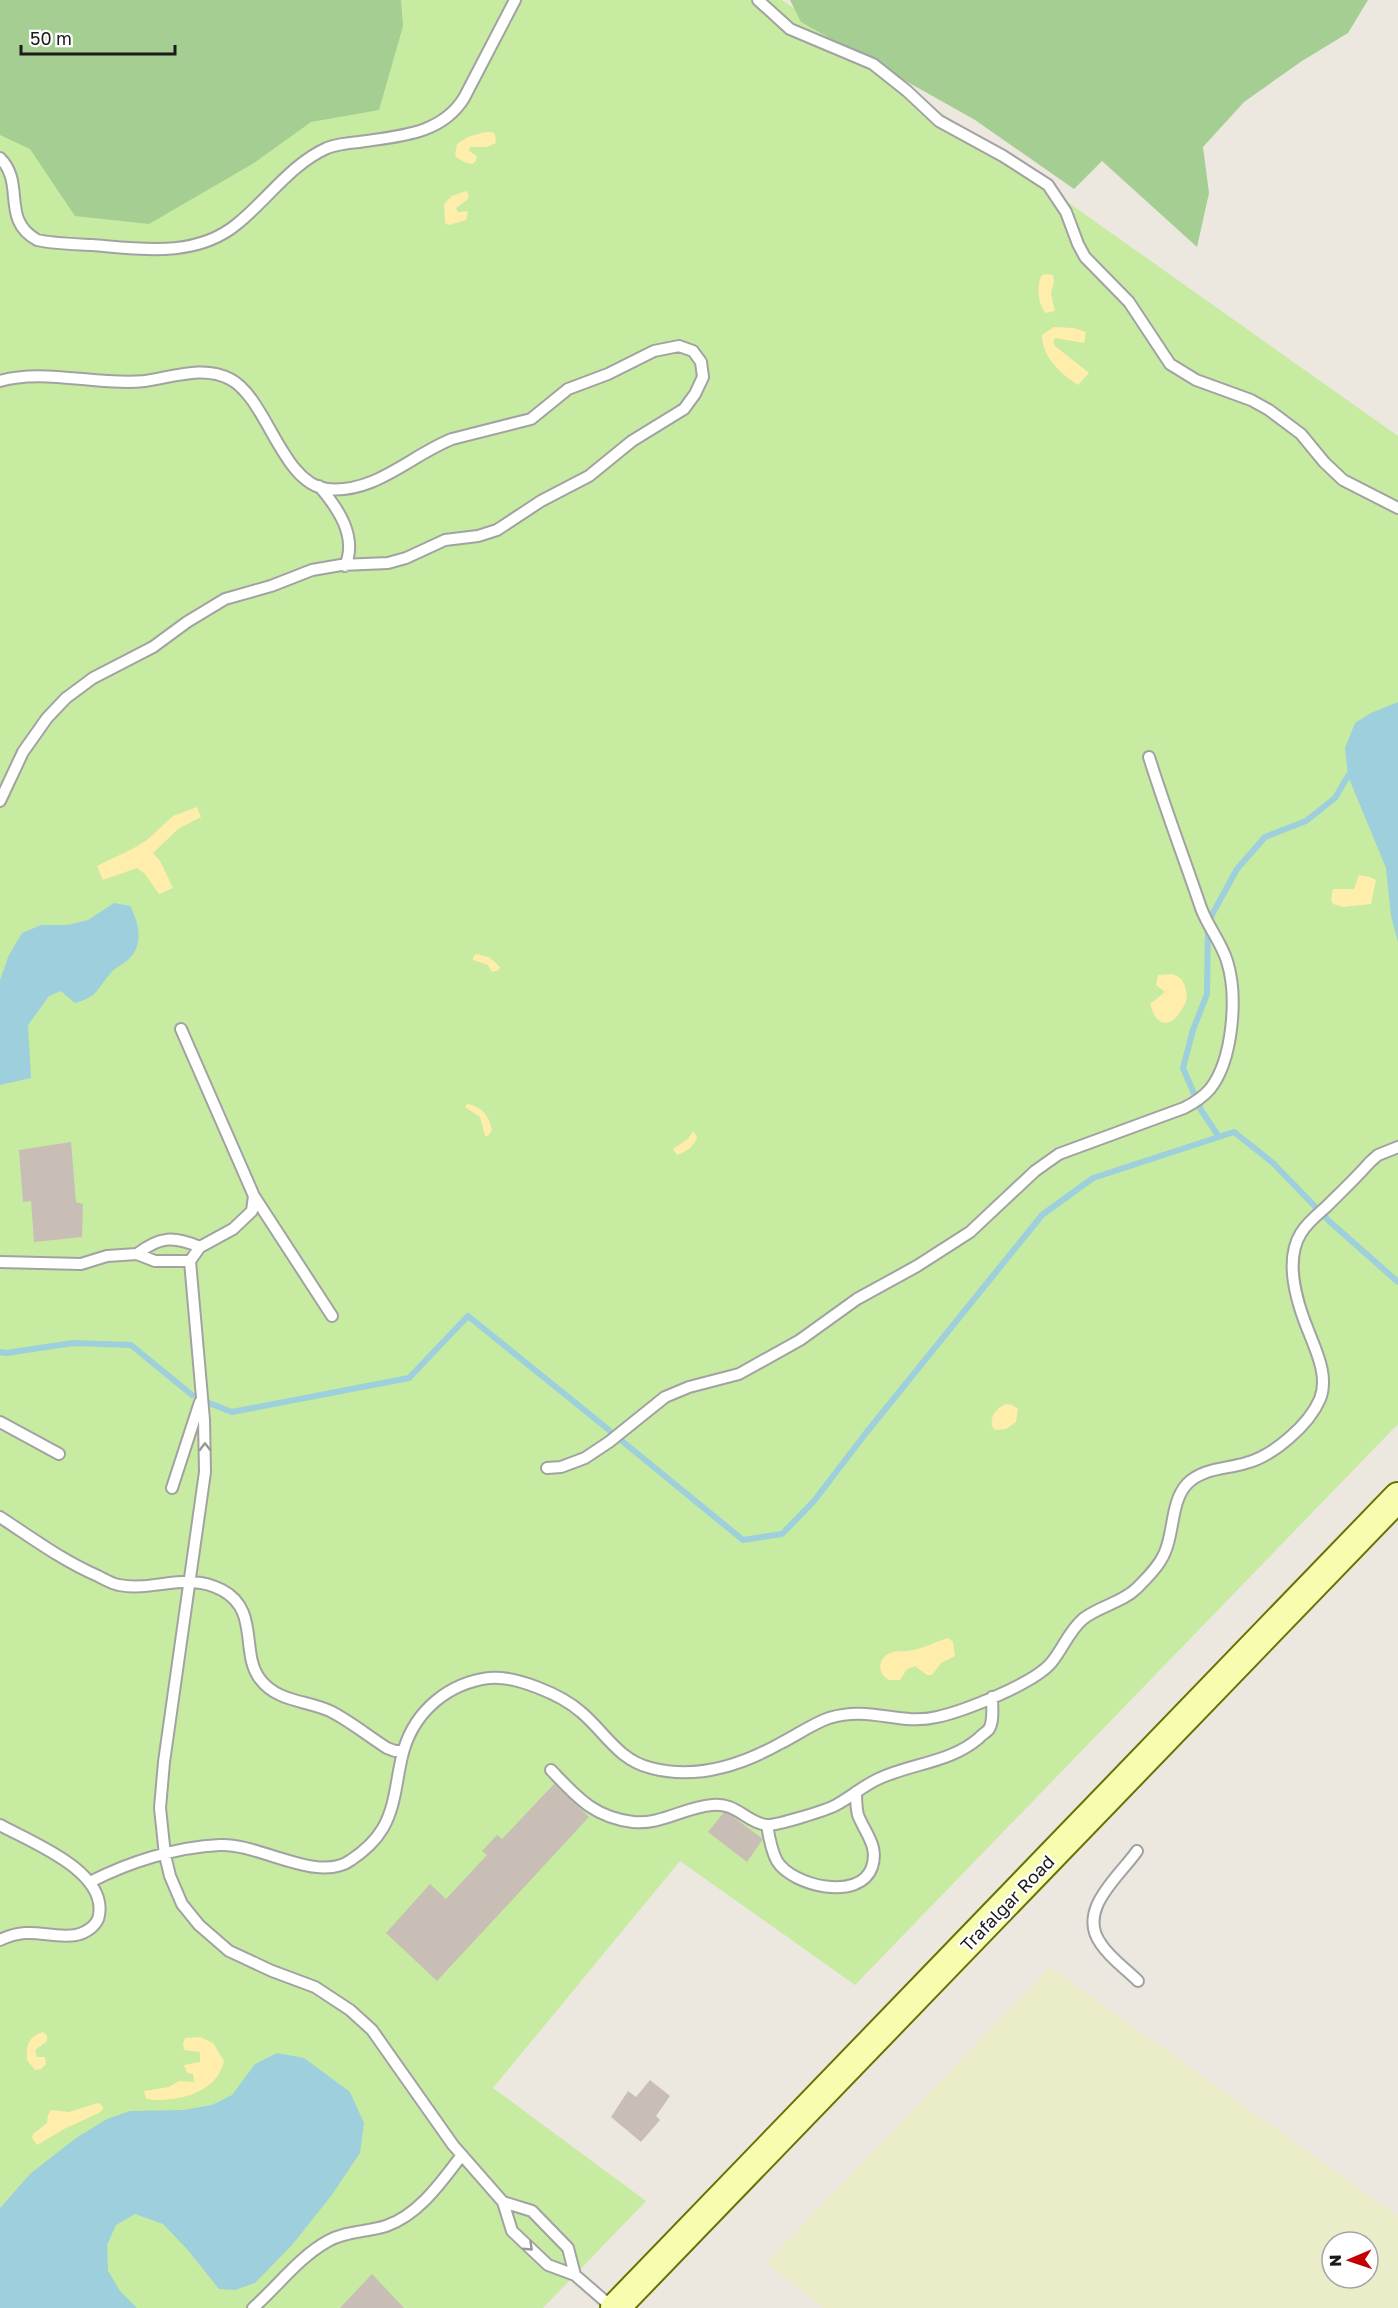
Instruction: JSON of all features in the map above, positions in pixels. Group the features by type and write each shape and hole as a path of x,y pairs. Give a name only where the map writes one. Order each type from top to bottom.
{"main road":[{"name":"Trafalgar Road","path":"614,2308 1398,1497"}],"lane":[{"path":"0,158 11,176 12,204 16,218 25,232 37,240 152,249 201,244 220,237 237,224 309,158 343,144 430,128 448,117 458,107 475,79 514,0"},
{"path":"758,0 790,28 873,64 939,121 1048,185 1066,212 1075,238 1085,257 1129,302 1170,364 1196,380 1251,400 1269,410 1301,434 1324,462 1343,480 1398,508"},
{"path":"0,381 42,377 123,382 192,373 213,373 230,379 244,391 297,470 310,482 325,489 343,489 383,477 440,444 524,422 545,409 568,389 608,374 654,351 679,346 693,351 701,362 703,377 695,394 684,409 632,441 589,476 541,501 497,530 478,536 445,540 395,562 382,565 345,566 302,573 271,586 225,599 153,646 93,678 66,698 47,718 23,752 0,801"},
{"path":"319,486 347,531 350,546 345,566"},
{"path":"547,1468 561,1467 585,1458 609,1442 665,1397 689,1387 739,1374 800,1340 848,1305 917,1266 970,1232 1035,1171 1059,1154 1184,1108 1194,1103 1210,1089 1221,1068 1228,1039 1233,1010 1230,976 1222,948 1203,911 1149,757"},
{"path":"181,1029 254,1196 332,1316"},
{"path":"90,1882 118,1868 165,1855 230,1845 315,1867 336,1867 346,1864 375,1839 384,1825 394,1795 404,1750 414,1728 432,1702 456,1687 489,1678 500,1677 523,1682 561,1699 581,1712 624,1756 651,1768 680,1772 709,1770 741,1762 815,1724 848,1713 870,1712 901,1718 938,1717 992,1697 1046,1668 1070,1633 1086,1616 1126,1597 1160,1562 1167,1550 1179,1500 1187,1483 1204,1473 1246,1463 1276,1449 1314,1411 1322,1394 1323,1377 1318,1354 1306,1327 1294,1282 1295,1246 1304,1228 1370,1162 1378,1155 1398,1147"},
{"path":"254,1196 252,1210 233,1229 200,1247 190,1261 204,1420 205,1472 164,1762 160,1808 165,1855 170,1876 182,1904 199,1925 229,1951 272,1971 315,1987 350,2010 372,2031 425,2107 462,2155 503,2202 512,2231 548,2265 575,2275 614,2308"},
{"path":"137,1254 152,1243 180,1238 200,1247"},
{"path":"0,1262 81,1264 107,1256 137,1254 155,1261 190,1261"},
{"path":"172,1488 201,1399"},
{"path":"0,1422 58,1454"},
{"path":"0,1517 80,1569 119,1585 199,1582 222,1590 239,1606 249,1629 254,1669 268,1688 290,1700 330,1712 387,1748 395,1751 404,1750"},
{"path":"551,1770 586,1806 610,1816 634,1822 657,1820 677,1816 696,1807 716,1804 736,1808 767,1825 834,1806 878,1779 954,1754 974,1742 989,1729 992,1718 992,1697"},
{"path":"767,1825 770,1844 777,1862 789,1872 800,1879 828,1888 854,1884 863,1880 871,1869 874,1856 872,1841 856,1807 856,1792"},
{"path":"0,1825 41,1846 76,1869 90,1882 97,1894 99,1915 98,1921 85,1932 68,1935 23,1932 0,1941"},
{"path":"1137,1851 1105,1892 1094,1911 1093,1931 1100,1944 1138,1981"},
{"path":"253,2308 308,2254 330,2240 349,2233 386,2226 408,2216 444,2179 462,2155"},
{"path":"503,2202 532,2211 568,2248 575,2275"}],"green space":[{"path":"0,0 401,0 403,26 379,110 311,122 254,163 149,224 75,216 30,149 0,135"},
{"path":"342,0 782,0 1398,436 1398,1424 855,1985 680,1861 493,2088 646,2201 543,2308 0,2308 0,88"},
{"path":"790,0 1368,0 1348,33 1302,61 1244,102 1203,147 1209,193 1197,247 1102,161 1074,189 975,120 801,22"},
{"path":"1050,1967 1398,2216 1398,2308 823,2308 766,2263"}],"sand":[{"path":"485,132 495,134 496,143 487,147 470,147 469,151 477,156 476,161 472,164 455,156 457,144 468,137"},
{"path":"466,191 469,195 468,199 456,208 458,212 468,211 466,220 449,225 445,223 444,204 452,196"},
{"path":"1042,275 1053,275 1051,294 1055,311 1046,313 1041,305 1039,289"},
{"path":"1054,327 1074,328 1086,332 1084,343 1055,338 1053,342 1089,373 1078,385 1059,370 1045,351 1042,335"},
{"path":"197,807 201,817 178,829 153,853 160,861 173,888 159,894 145,874 137,868 103,880 97,866 147,840 173,816"},
{"path":"1359,875 1376,880 1371,904 1343,907 1333,904 1331,900 1333,889 1354,889"},
{"path":"476,954 489,957 500,967 499,970 492,972 488,965 473,960"},
{"path":"1172,974 1184,983 1187,998 1176,1018 1166,1023 1156,1018 1150,1004 1165,992 1156,985 1158,975"},
{"path":"467,1104 481,1109 487,1116 492,1130 488,1136 485,1136 480,1117 465,1107"},
{"path":"693,1131 697,1137 694,1144 677,1155 673,1149 688,1139"},
{"path":"1006,1404 1018,1409 1016,1422 1006,1429 995,1430 992,1426 993,1415"},
{"path":"948,1638 953,1642 955,1656 941,1663 932,1675 927,1675 915,1666 907,1669 900,1680 889,1680 881,1671 882,1660 888,1654 917,1649"},
{"path":"43,2032 47,2036 47,2041 35,2050 37,2057 45,2057 46,2064 41,2069 35,2070 27,2060 27,2050 31,2039"},
{"path":"200,2037 213,2043 224,2061 213,2081 204,2089 182,2097 146,2099 144,2091 169,2087 179,2081 194,2082 193,2074 187,2073 184,2065 200,2062 200,2052 184,2050 183,2044 185,2038"},
{"path":"98,2103 103,2109 99,2113 66,2128 37,2145 32,2138 33,2134 47,2123 51,2110 69,2112"}],"water":[{"path":"1398,702 1398,942 1391,916 1386,868 1348,776 1345,748 1355,723 1371,713"},
{"path":"114,903 130,906 133,912 138,926 137,947 134,953 112,972 96,992 88,998 75,1003 61,991 49,996 28,1025 31,1078 0,1085 0,980 9,955 22,933 41,925 68,925 88,920"},
{"path":"277,2053 304,2058 350,2092 364,2123 360,2153 331,2196 292,2245 255,2283 235,2290 219,2289 187,2249 163,2224 135,2214 116,2225 107,2245 108,2271 120,2291 137,2308 0,2308 0,2208 30,2174 76,2138 107,2119 130,2111 184,2110 212,2105 232,2095 255,2064"}],"building":[{"path":"71,1142 76,1202 83,1204 82,1237 34,1242 31,1201 23,1202 19,1150"},
{"path":"554,1784 589,1817 437,1981 386,1933 430,1884 446,1899 487,1855 482,1851 497,1835 502,1839"},
{"path":"725,1811 763,1839 747,1862 708,1832"},
{"path":"650,2080 670,2096 656,2116 660,2120 641,2142 611,2117 628,2091 636,2097"},
{"path":"372,2274 404,2308 340,2308"}],"waterway":[{"path":"1219,1137 1201,1110 1183,1068 1193,1030 1207,994 1208,922 1237,869 1265,837 1306,821 1335,798 1348,776"},
{"path":"622,1441 743,1540 782,1534 814,1501 1042,1215 1093,1178 1234,1132 1273,1163 1329,1221 1398,1282"},
{"path":"209,1403 232,1412 409,1378 468,1316 609,1430"},
{"path":"0,1352 73,1343 131,1345 192,1395"}]}
